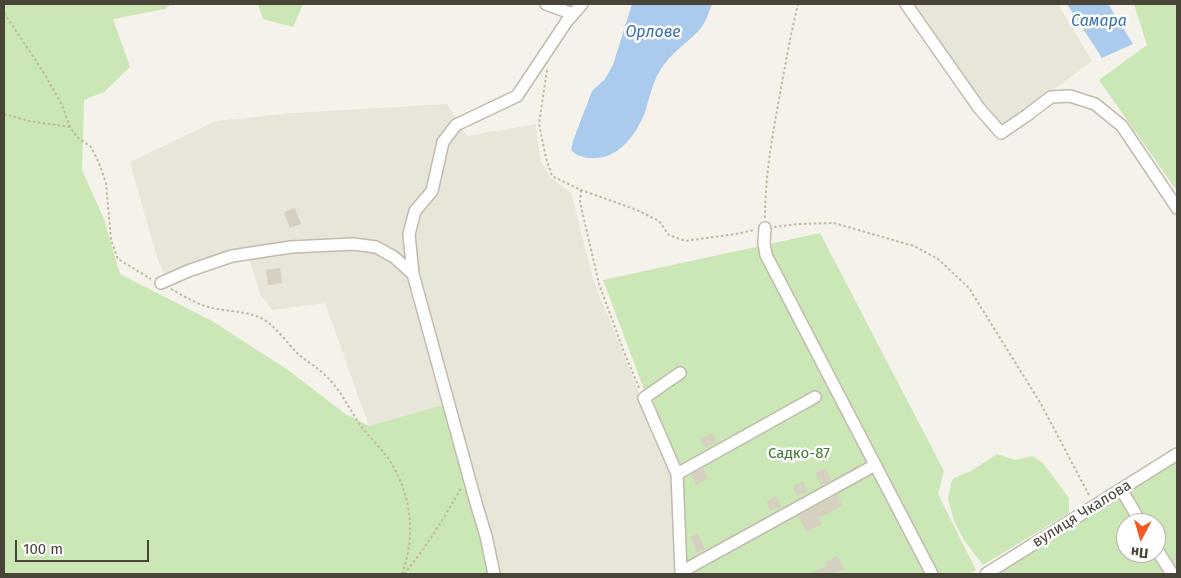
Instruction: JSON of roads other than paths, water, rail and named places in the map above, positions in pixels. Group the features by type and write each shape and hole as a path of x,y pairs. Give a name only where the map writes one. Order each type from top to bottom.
{"street":[{"path":"546,4 573,14"},
{"path":"494,574 486,536 413,274 409,234 415,211 432,191 443,142 456,125 517,96 567,21 582,4"},
{"path":"906,4 979,108 1001,133 1051,97 1070,96 1095,104 1122,126 1177,208"},
{"path":"765,228 764,243 766,255 932,574"},
{"path":"161,283 232,256 291,247 353,244 376,247 394,257 413,274"},
{"path":"680,373 644,398 677,474 681,573 875,465"},
{"path":"677,474 815,397"},
{"name":"вулиця Чкалова","path":"986,574 1177,454"},
{"path":"1121,489 1135,513"},
{"path":"1165,563 1172,574"}],"water":[{"name":"Орлове","path":"632,4 712,4 701,28 671,56 659,72 643,117 629,140 620,149 609,155 593,158 582,157 571,150 573,141 592,91 605,79 613,65"},
{"name":"Самара","path":"1067,4 1108,4 1133,44 1102,58"}],"park label":[{"name":"Садко-87","path":"799,454"}]}
